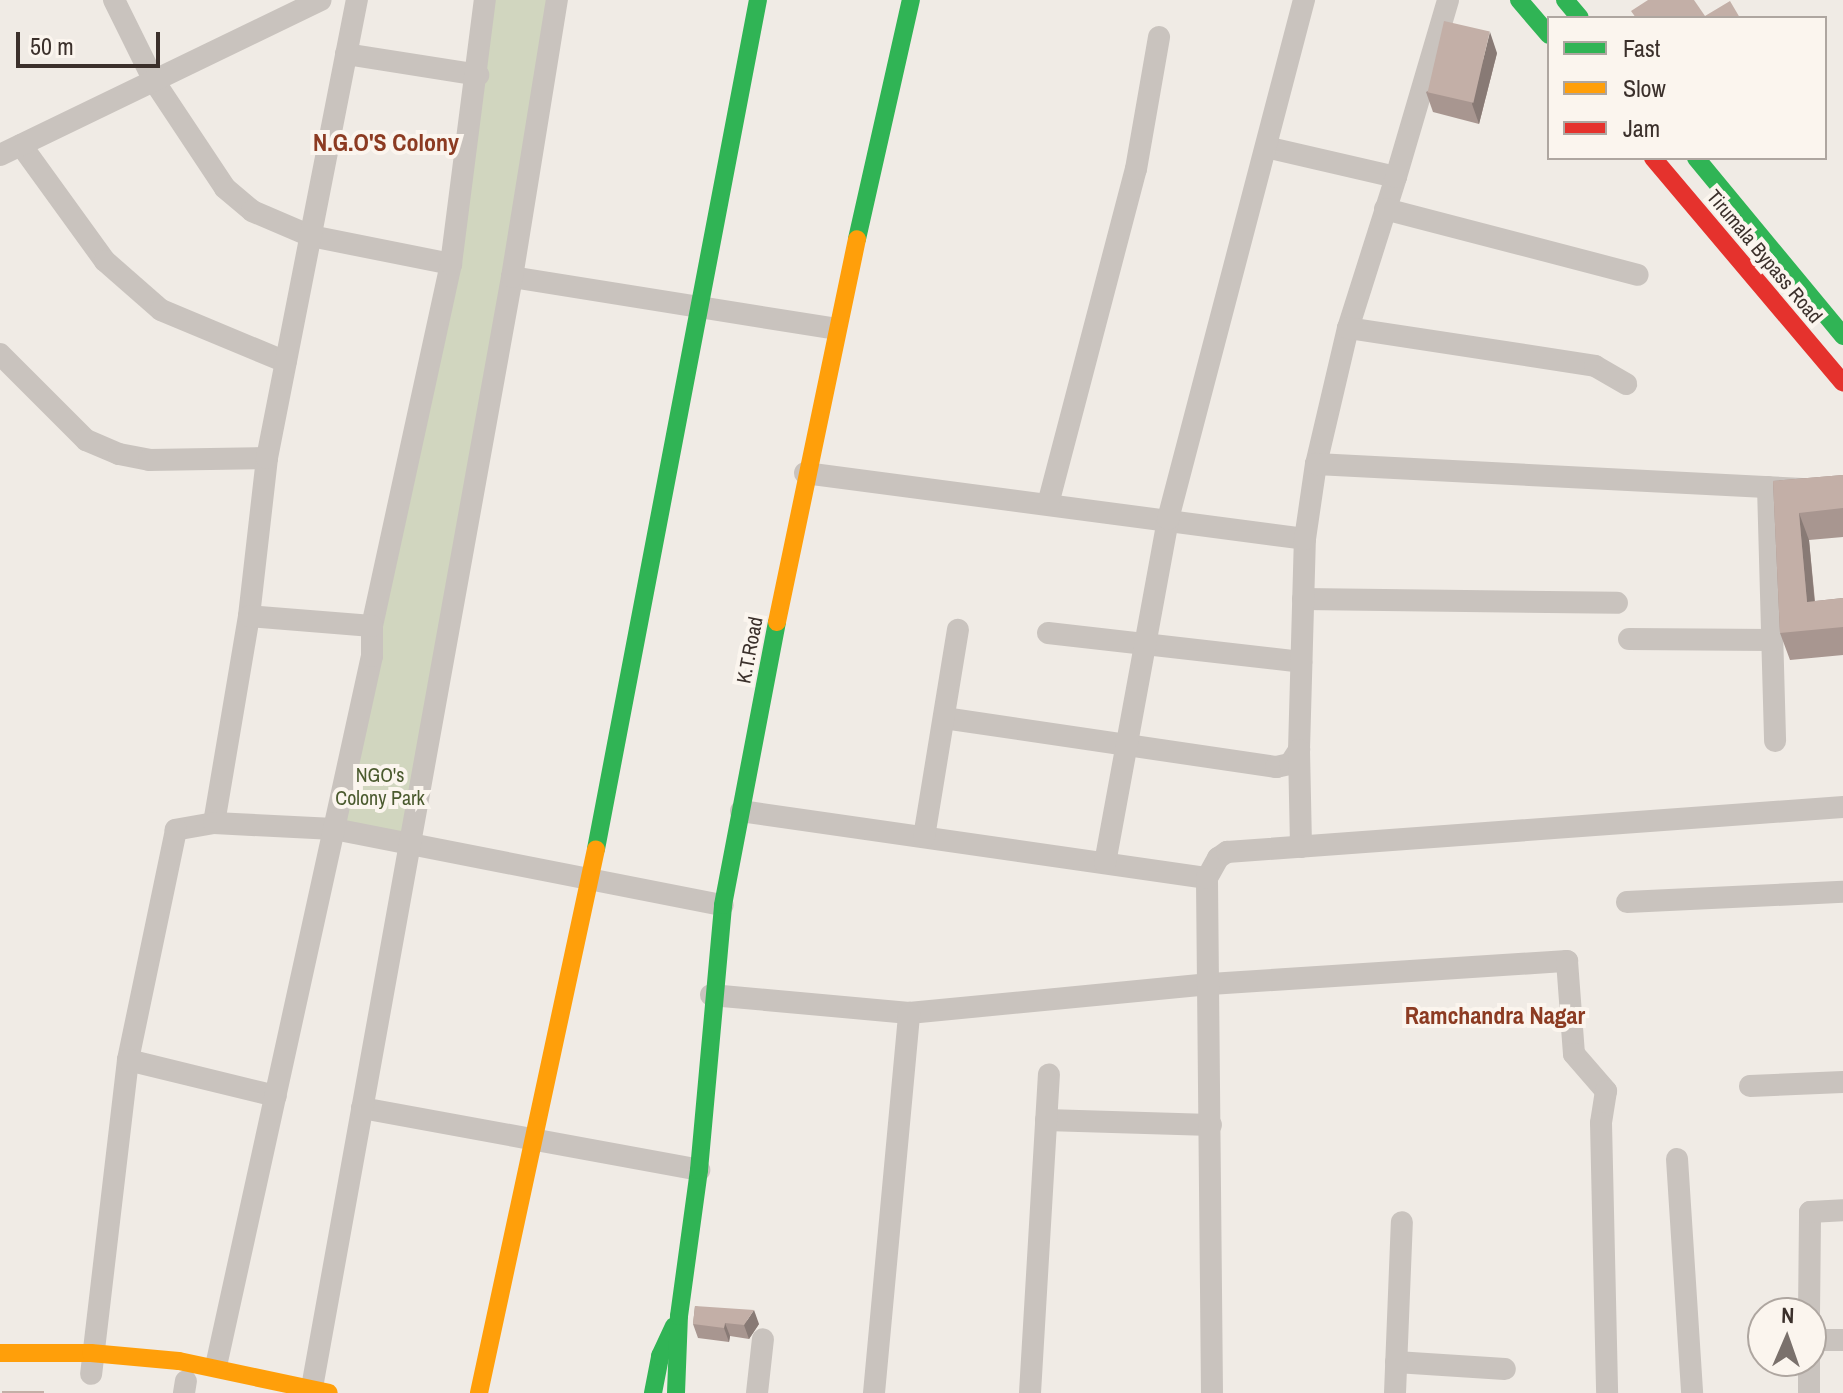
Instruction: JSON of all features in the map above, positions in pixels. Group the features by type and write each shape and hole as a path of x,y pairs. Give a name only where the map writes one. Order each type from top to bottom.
{"main road":[{"path":"479,1393 632,680 700,311 718,191 758,0"},
{"name":"K.T.Road","path":"676,1393 679,1316 699,1170 711,995 723,905 805,473 911,0"},
{"path":"1519,0 1547,33"},
{"path":"1565,0 1578,16"},
{"name":"Tirumala Bypass Road","path":"1655,160 1842,379"},
{"name":"Tirumala Bypass Road","path":"1698,160 1843,336"},
{"name":"K.T.Road","path":"653,1393 660,1356 679,1316"},
{"path":"0,1353 185,1387 256,1393"},
{"path":"97,1370 216,1366 317,1392"}],"street":[{"path":"114,0 154,81 225,188 273,224 311,236 451,264"},
{"path":"0,155 321,0"},
{"path":"214,823 249,616 267,458 357,0"},
{"path":"216,1366 372,656 372,626 451,264 478,75 485,0"},
{"path":"317,1392 362,1108 512,277 557,0"},
{"path":"1105,863 1168,519 1304,0"},
{"path":"1301,847 1299,750 1305,539 1316,464 1348,328 1448,0"},
{"path":"1048,504 1132,183 1159,37"},
{"path":"346,54 478,75"},
{"path":"21,145 105,261 161,310 286,362"},
{"path":"1266,147 1396,177"},
{"path":"1385,209 1638,275"},
{"path":"512,277 700,311 835,329"},
{"path":"1348,328 1595,366 1626,384"},
{"path":"0,354 86,440 119,454 149,460 267,458"},
{"path":"1316,464 1843,491"},
{"path":"805,473 1305,539"},
{"path":"1768,487 1775,741"},
{"path":"1303,599 1617,603"},
{"path":"249,616 372,626"},
{"path":"924,837 958,630"},
{"path":"1048,633 1145,647 1301,662"},
{"path":"1629,639 1772,640"},
{"path":"944,718 1276,767 1290,764 1299,750"},
{"path":"1212,1393 1207,878 1212,864 1227,852 1843,807"},
{"path":"741,811 1207,878"},
{"path":"97,1370 128,1060 176,830 214,823 334,829 723,905"},
{"path":"1627,902 1843,892"},
{"path":"711,995 909,1013 1210,984 1567,961 1574,1054 1606,1091 1601,1123 1607,1393"},
{"path":"874,1393 909,1013"},
{"path":"128,1060 276,1096"},
{"path":"1030,1393 1049,1075"},
{"path":"1750,1086 1843,1082"},
{"path":"362,1108 699,1170"},
{"path":"1046,1120 1211,1125"},
{"path":"1677,1159 1692,1393"},
{"path":"1809,1297 1810,1212 1843,1210"},
{"path":"1395,1393 1402,1222"},
{"path":"757,1393 763,1339"},
{"path":"1396,1362 1505,1369"}],"green space":[{"name":"NGO's Colony Park","path":"484,0 557,0 409,844 331,829 461,250"}],"building":[{"path":"1648,0 1694,0 1705,16 1635,16 1631,11"},
{"path":"1730,1 1739,16 1705,16"},
{"path":"1444,21 1490,32 1473,103 1428,92"},
{"path":"1843,475 1843,508 1799,513 1807,602 1843,598 1843,627 1780,633 1773,481"},
{"path":"695,1306 754,1310 744,1325 725,1323 724,1328 693,1324"},
{"path":"2,1391 44,1393 2,1393"}],"traffic: fast":[{"path":"596,849 758,0"},
{"path":"857,239 911,0"},
{"path":"1519,0 1547,33"},
{"path":"1565,0 1578,16"},
{"path":"1698,160 1843,336"},
{"path":"676,1393 679,1316 699,1170 723,905 777,622"},
{"path":"653,1393 660,1356 674,1326"}],"traffic: slow":[{"path":"777,622 857,239"},
{"path":"479,1393 596,849"},
{"path":"0,1353 91,1353 179,1361 329,1393"}],"traffic: jam":[{"path":"1655,160 1843,383"}],"district":[{"name":"N.G.O'S Colony","path":"386,143"},
{"name":"Ramchandra Nagar","path":"1495,1016"}]}
